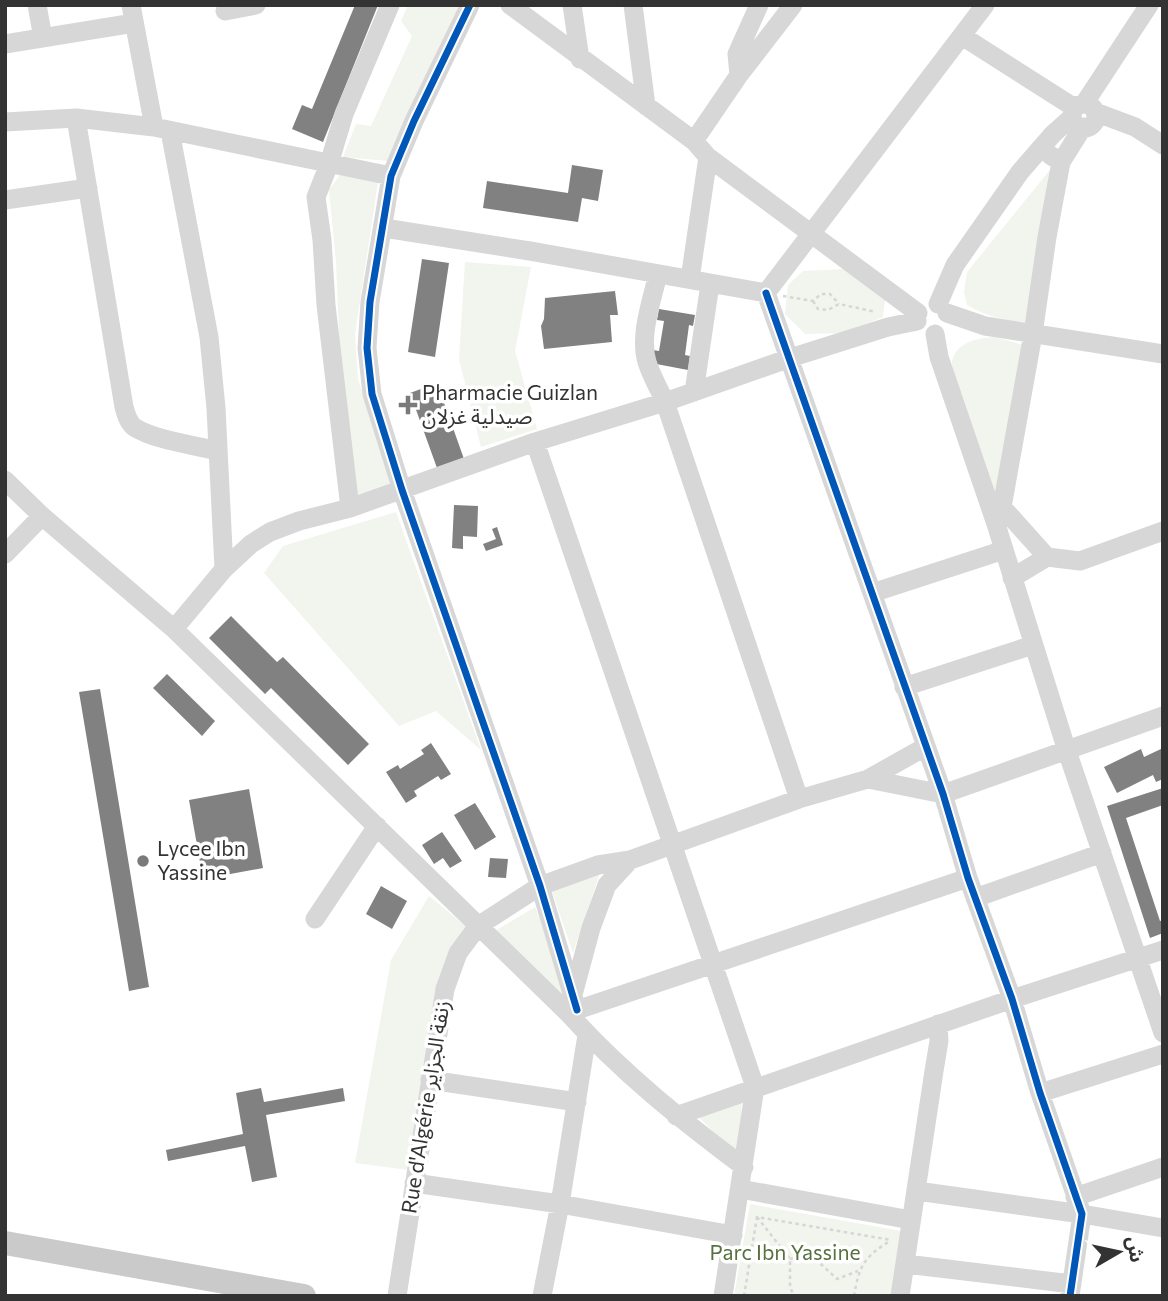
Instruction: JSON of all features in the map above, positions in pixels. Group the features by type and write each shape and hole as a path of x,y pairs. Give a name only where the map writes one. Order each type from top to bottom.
{"main road":[{"path":"5,1243 304,1296"}],"street":[{"path":"37,5 43,38"},
{"path":"225,11 256,5"},
{"path":"350,508 316,197 344,114 390,5"},
{"path":"470,5 414,121 391,176 370,302 367,348 372,394 402,490 540,886 573,1005 587,1035 676,1116 744,1167"},
{"path":"511,5 580,59 694,141 708,157 813,234 918,317 923,332 941,321 1163,354"},
{"path":"572,5 580,59"},
{"path":"633,5 646,106"},
{"path":"739,75 737,54 759,5"},
{"path":"694,141 739,75 793,5"},
{"path":"766,293 985,5"},
{"path":"999,515 1033,334 1061,162 1082,114 1149,5"},
{"path":"5,44 43,38 133,14 209,337 224,569"},
{"path":"962,36 1082,114 1136,127 1163,145"},
{"path":"1082,114 1040,149 1020,172 955,265 941,321 939,357 999,515 1004,550 1033,645 1163,1033"},
{"path":"5,122 76,118 162,129 391,176"},
{"path":"76,118 128,420 134,427 160,437 217,451"},
{"path":"1040,149 1061,162"},
{"path":"690,279 708,157"},
{"path":"5,200 88,188"},
{"path":"384,228 766,293"},
{"path":"658,274 647,320 646,361 665,402 799,799"},
{"path":"694,392 710,284"},
{"path":"766,293 943,794 968,878 1012,999 1040,1093 1079,1206 1071,1290 906,1264"},
{"path":"174,629 224,569 251,544 270,532 299,521 350,508 535,442 665,402 918,317 927,304 941,321"},
{"path":"535,442 755,1087 723,1296"},
{"path":"5,480 42,516 174,629 478,926 573,1005"},
{"path":"999,515 1047,557 1080,561 1163,531"},
{"path":"5,554 42,516"},
{"path":"872,593 1004,550"},
{"path":"1012,578 1047,557"},
{"path":"904,687 1033,645"},
{"path":"868,779 943,794 1163,716"},
{"path":"478,926 540,886 598,864 630,860 799,799 868,779 925,747"},
{"path":"315,919 377,826"},
{"path":"975,898 1102,853"},
{"path":"573,1005 591,928 607,885 630,860"},
{"path":"573,1005 711,964 968,878"},
{"name":"Rue d'Algérie زنقة الجزاير","path":"397,1296 445,989 458,954 478,926"},
{"path":"676,1116 938,1024 1163,950"},
{"path":"901,1296 939,1041 938,1024"},
{"path":"542,1296 561,1204 587,1035"},
{"path":"1040,1093 1163,1054"},
{"path":"430,1080 576,1102"},
{"path":"1079,1206 1163,1167"},
{"path":"414,1183 561,1204 733,1235"},
{"path":"740,1189 911,1220"},
{"path":"917,1191 1079,1206 1163,1228"}],"path":[{"path":"766,293 813,301 818,309 828,310 839,304"},
{"path":"813,301 821,294 830,294 839,304 878,313"},
{"path":"757,1217 790,1259 790,1287 794,1296"},
{"path":"757,1217 891,1240 871,1252 858,1271 854,1296"},
{"path":"744,1296 757,1217"},
{"path":"790,1259 810,1254 837,1279 858,1271"}],"green space":[{"path":"408,5 460,5 389,161 343,157 356,124 371,126 412,36 401,21"},
{"path":"1049,171 1053,173 1028,323 996,317 967,305 964,292 967,272"},
{"path":"340,175 378,182 355,334 358,379 393,486 355,497 340,357 336,262 329,190"},
{"path":"465,262 531,267 515,351 537,429 481,447 459,359"},
{"path":"845,269 885,300 883,317 843,333 805,334 785,314 788,285 803,271"},
{"path":"995,337 1023,345 997,496 992,496 954,379 952,363 955,354 964,345"},
{"path":"396,512 481,750 436,711 399,726 264,573 283,546"},
{"path":"600,873 573,953 552,891"},
{"path":"429,896 468,928 409,1170 355,1163 391,960"},
{"path":"535,907 568,991 562,998 495,931"},
{"path":"742,1098 739,1148 732,1151 697,1115"},
{"name":"Parc Ibn Yassine","path":"750,1204 907,1232 896,1296 734,1296"}],"building":[{"path":"355,5 378,5 323,142 292,129 302,105 312,109"},
{"path":"572,165 603,170 598,201 582,198 578,222 483,208 487,181 568,193"},
{"path":"422,259 449,263 435,357 408,352"},
{"path":"615,291 618,315 610,315 612,342 544,349 541,326 545,298"},
{"path":"659,309 695,315 693,326 689,325 685,355 690,356 688,370 651,363 653,350 659,351 664,321 657,320"},
{"path":"437,383 464,459 437,468 410,393"},
{"path":"454,505 478,506 477,537 463,536 463,549 452,548"},
{"path":"497,527 503,545 486,551 483,544 496,539 492,529"},
{"path":"231,616 277,662 283,657 369,744 348,765 271,688 265,694 209,638"},
{"path":"167,674 215,721 202,736 153,688"},
{"path":"100,689 149,987 129,991 79,692"},
{"path":"431,743 451,774 441,780 438,776 414,791 417,796 406,803 386,772 398,765 400,769 424,754 421,750"},
{"path":"1163,748 1163,779 1156,782 1153,775 1117,793 1104,767 1141,749 1144,757"},
{"path":"1163,788 1163,805 1126,818 1160,921 1163,920 1163,933 1150,938 1107,806"},
{"path":"249,789 263,868 203,879 189,800"},
{"path":"475,803 496,837 475,850 454,815"},
{"path":"442,832 462,861 450,868 443,858 434,864 422,845"},
{"path":"490,858 508,859 506,878 488,877"},
{"path":"381,886 407,901 392,929 366,914"},
{"path":"261,1088 264,1102 343,1088 345,1101 266,1115 277,1177 252,1182 245,1146 168,1161 166,1150 243,1134 236,1093"}],"cycle path":[{"path":"470,5 414,121 391,176 370,302 367,348 372,394 402,490 540,886 577,1010"},
{"path":"766,293 943,794 968,878 1012,999 1040,1093 1082,1214 1070,1296"}],"place":[{"name":"Pharmacie Guizlan صيدلية غزلان","path":"408,405"},
{"name":"Lycee Ibn Yassine","path":"143,861"}]}
